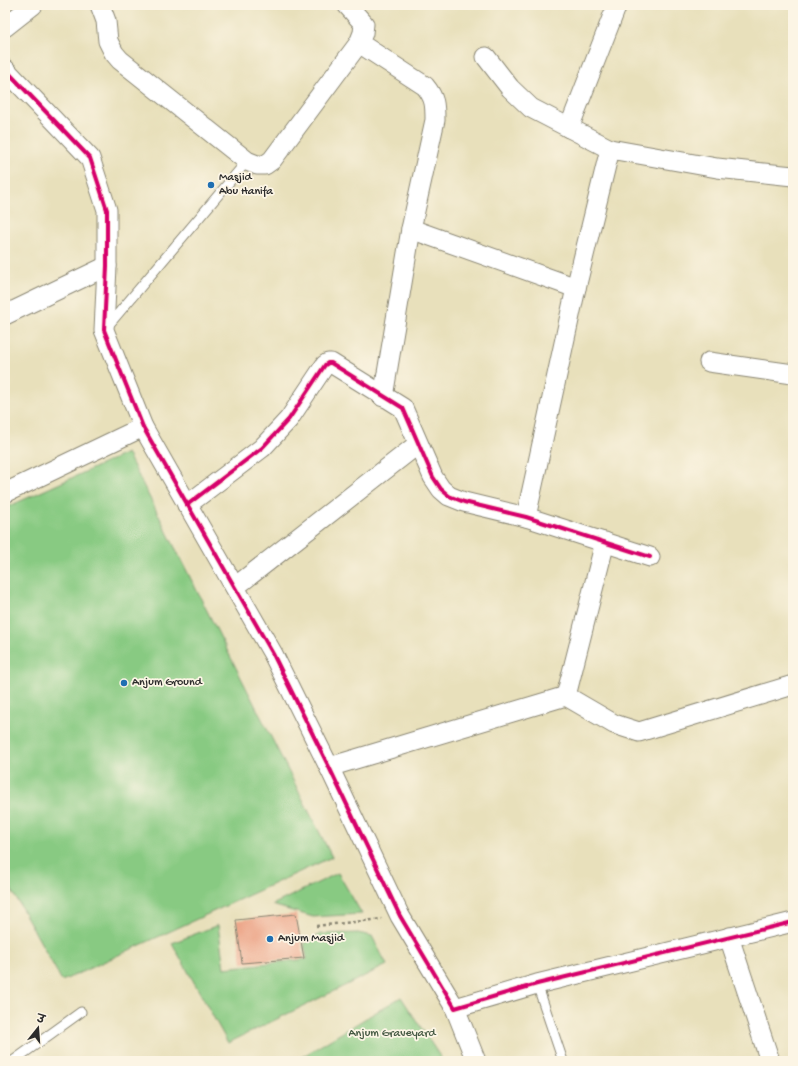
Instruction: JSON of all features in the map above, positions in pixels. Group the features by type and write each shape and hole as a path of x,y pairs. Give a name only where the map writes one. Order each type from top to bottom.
{"street":[{"path":"5,26 33,5"},
{"path":"100,5 106,21 108,41 114,53 120,60 247,161 257,165 265,165 272,160 359,43 363,33 364,24 347,5"},
{"path":"569,128 617,5"},
{"path":"359,43 425,86 433,96 435,107 435,120 411,229 383,396"},
{"path":"486,57 510,88 531,108 610,149 716,168 793,176"},
{"path":"5,69 90,158 107,210 107,266 104,330 143,427 273,654 400,916 455,1008 476,1061"},
{"path":"526,517 576,288 610,149"},
{"path":"411,229 576,288"},
{"path":"5,315 107,266"},
{"path":"709,362 793,374"},
{"path":"187,505 262,448 289,419 325,365 328,363 338,367 403,408 433,477 441,489 449,496 464,502 526,517 650,557"},
{"path":"5,493 143,427"},
{"path":"235,587 418,444"},
{"path":"566,696 605,542"},
{"path":"329,767 566,696 614,724 639,732 793,685"},
{"path":"455,1008 536,984 793,922"},
{"path":"729,937 770,1061"}],"lane":[{"path":"104,330 247,161"},
{"path":"536,984 563,1061"},
{"path":"13,1061 81,1012"}],"path":[{"path":"316,926 400,916"}],"green space":[{"name":"Anjum Ground","path":"127,453 332,857 62,981 5,878 5,508"},
{"path":"338,873 362,914 313,917 272,905"},
{"path":"218,925 224,968 307,959 304,944 320,934 358,933 372,936 387,965 228,1043 172,943"},
{"name":"Anjum Graveyard","path":"401,997 443,1061 295,1061"}],"building":[{"name":"Anjum Masjid","path":"296,914 304,958 242,963 236,920"}],"cycle path":[{"path":"5,69 90,158 107,210 107,266 104,330 143,427 273,654 400,916 455,1008 537,984 793,922"},
{"path":"187,505 262,448 289,419 325,365 331,363 403,408 433,477 441,489 449,496 464,502 526,517 650,557"}],"place":[{"name":"Masjid Abu Hanifa","path":"211,185"},
{"name":"Anjum Ground","path":"124,683"},
{"name":"Anjum Masjid","path":"270,939"}]}
